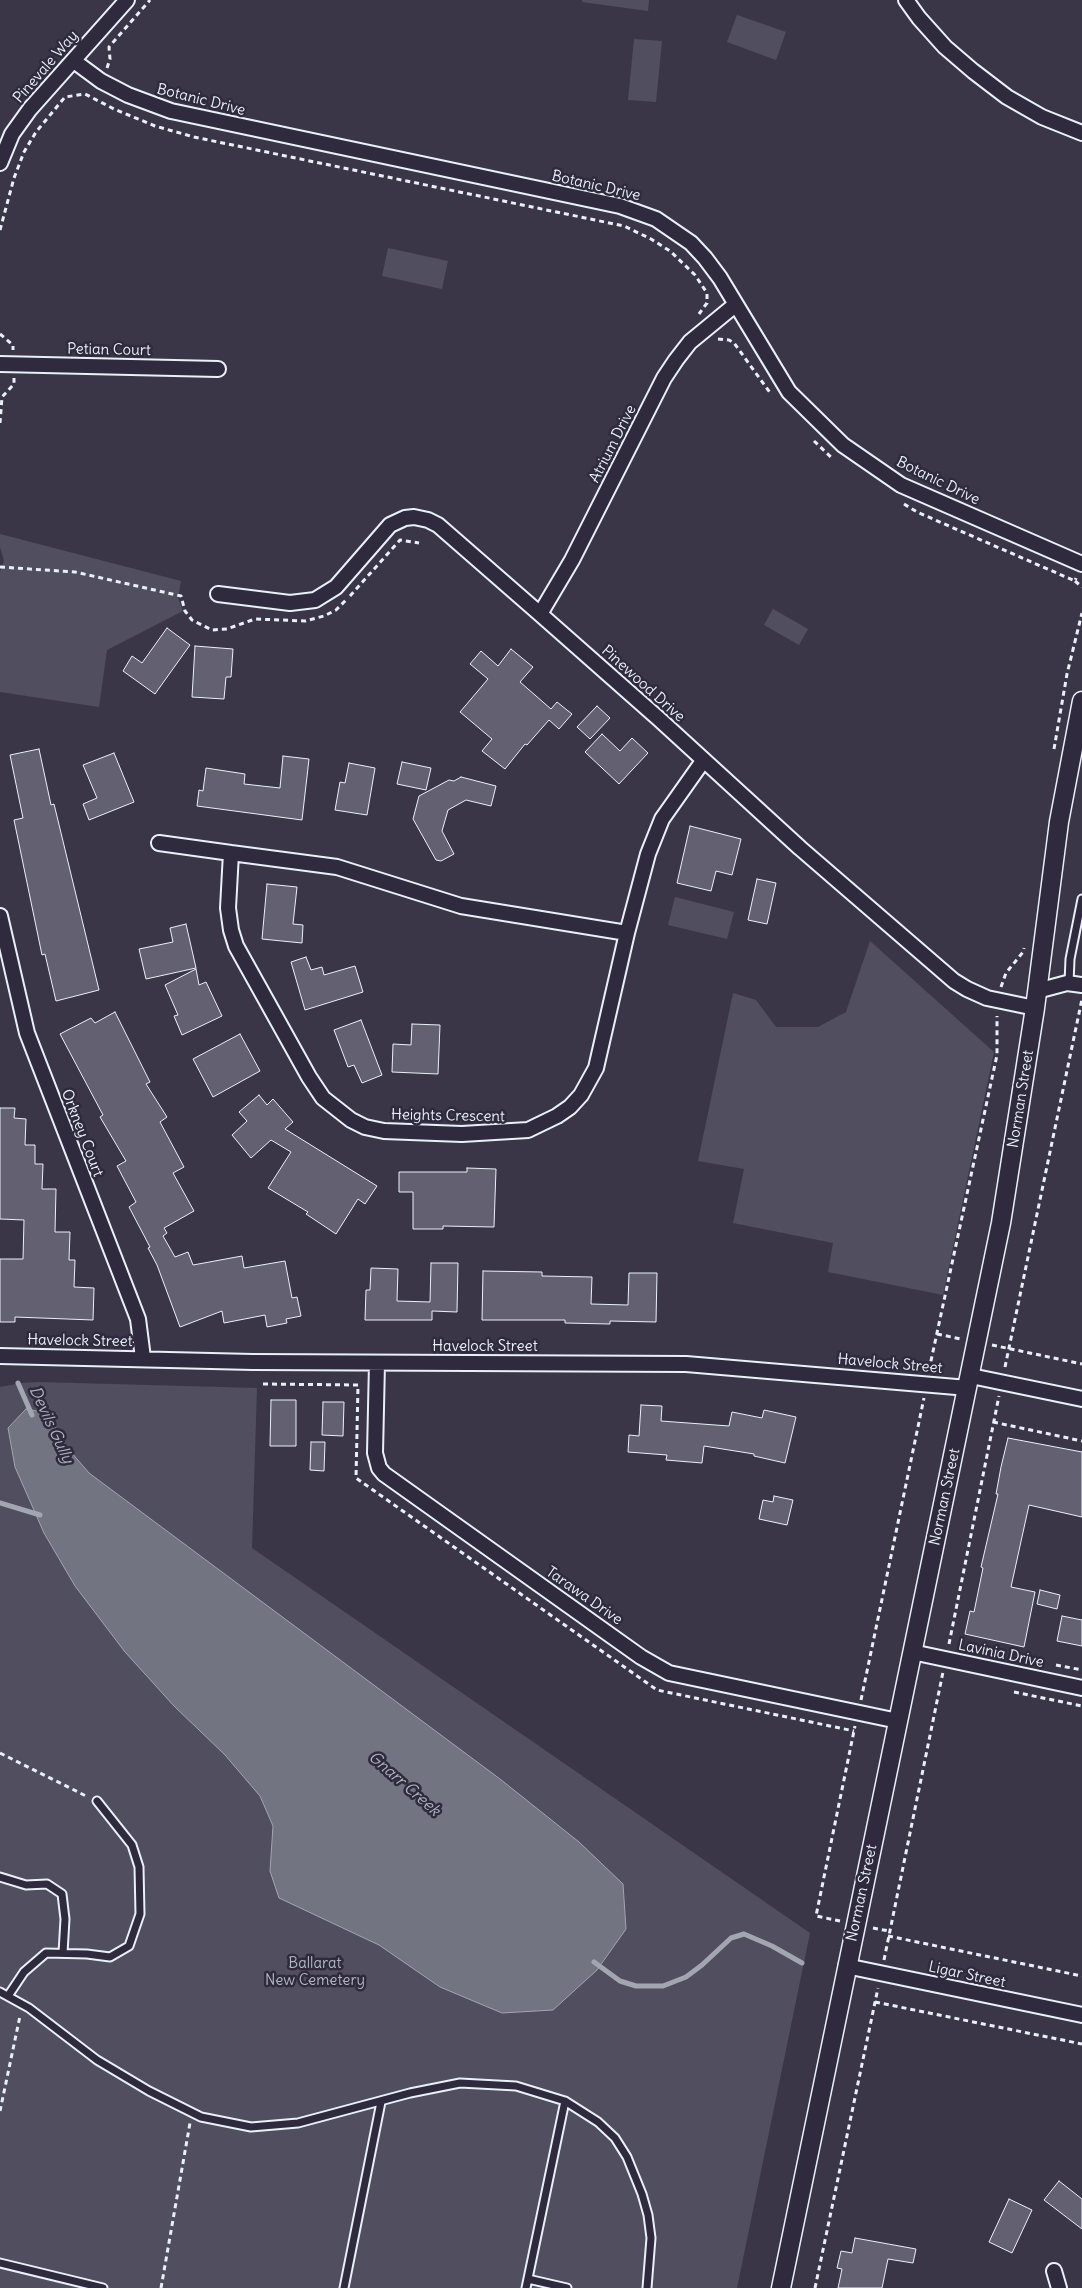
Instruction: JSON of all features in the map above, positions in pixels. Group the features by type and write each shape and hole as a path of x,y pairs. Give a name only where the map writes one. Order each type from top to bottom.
{"street":[{"name":"Pinevale Way","path":"0,163 12,134 21,121 127,0"},
{"path":"906,0 945,47 972,72 1007,97 1042,117 1082,133"},
{"name":"Botanic Drive","path":"74,61 101,81 154,105 194,117 638,211 673,229 691,244 720,278 789,392 843,445 901,485 1082,564"},
{"name":"Atrium Drive","path":"540,614 572,560 664,378 690,342 735,305"},
{"name":"Petian Court","path":"7,364 218,369"},
{"name":"Pinewood Drive","path":"218,594 290,604 315,600 336,587 390,525 397,520 414,517 422,518 438,525 659,719 800,848 954,981 972,992 999,1001 1036,1000"},
{"name":"Norman Street","path":"781,2288 846,1966 970,1382 1001,1223 1036,1000 1059,822 1082,701"},
{"name":"Heights Crescent","path":"231,853 228,882 228,917 233,938 240,956 323,1098 351,1120 365,1127 384,1131 462,1134 528,1130 541,1125 570,1107 581,1095 596,1068 626,933 648,854 662,819 703,761"},
{"path":"159,844 337,867 475,909 626,933"},
{"name":"Orkney Court","path":"0,916 27,1033 138,1319 143,1358"},
{"path":"1036,1000 1075,984"},
{"name":"Havelock Street","path":"0,1356 377,1363 686,1364 927,1383 1002,1383 1082,1399"},
{"name":"Tarawa Drive","path":"377,1363 376,1461 384,1474 658,1668 684,1677 898,1721"},
{"name":"Lavinia Drive","path":"912,1652 1082,1688"},
{"name":"Ligar Street","path":"846,1966 1082,2015"},
{"path":"1054,2271 1059,2288"}],"lane":[{"path":"1075,984 1070,959 1082,898"},
{"path":"8,1996 24,1972 46,1953 110,1957 129,1946 140,1914 139,1867 132,1845 97,1801"},
{"path":"0,1877 26,1885 48,1884 62,1894 65,1918 63,1953"},
{"path":"0,1992 22,2004 97,2060 149,2091 201,2117 251,2127 298,2123 410,2093 460,2084 516,2086 565,2101 598,2122 615,2138 627,2157 642,2194 648,2215 651,2238 647,2288"},
{"path":"526,2288 565,2101"},
{"path":"344,2288 381,2102"},
{"path":"0,2263 103,2288"},
{"path":"528,2280 567,2288"}],"path":[{"path":"93,98 110,59 109,48 150,0"},
{"path":"0,230 14,178 24,152 36,132 65,97 85,94 154,126 194,136 624,226 644,235 670,251 696,275 708,293 707,302 698,314 709,326"},
{"path":"0,423 2,397 14,384 7,364"},
{"path":"1075,581 1082,587"},
{"path":"1002,979 996,1025 997,1055 816,1916 1082,1976"},
{"path":"815,2288 1082,998"},
{"path":"937,1334 1082,1364"},
{"path":"263,1384 358,1385"},
{"path":"993,1422 1082,1441"},
{"path":"1056,1665 1082,1670"},
{"path":"1014,1692 1082,1706"},
{"path":"0,1753 97,1801"},
{"path":"875,2002 1082,2044"},
{"path":"0,2111 22,2004"},
{"path":"161,2288 192,2113"}],"green space":[{"path":"582,0 649,0 648,11 582,2"},
{"path":"737,15 786,32 776,60 727,42"},
{"path":"634,39 662,41 656,102 628,100"},
{"path":"388,248 448,261 442,289 382,276"},
{"path":"0,534 181,581 178,598 183,611 107,650 99,707 0,692 0,572 4,561 0,547"},
{"path":"773,609 808,629 799,645 764,625"},
{"path":"675,897 734,912 727,939 668,925"},
{"path":"870,941 994,1052 943,1295 828,1272 833,1243 733,1223 744,1169 698,1161 733,993 756,1000 776,1027 818,1027 846,1012"},
{"name":"Ballarat New Cemetery","path":"38,1382 257,1388 252,1548 810,1933 737,2288 0,2288 0,1387"}],"water":[{"path":"26,1409 47,1413 65,1445 89,1473 500,1779 579,1842 623,1884 626,1929 597,1970 553,2010 502,2013 440,1987 379,1945 279,1898 270,1871 273,1826 260,1796 225,1755 174,1706 125,1652 75,1586 44,1533 15,1467 8,1428"}],"building":[{"path":"167,628 190,645 155,694 123,671 132,656 142,663"},
{"path":"195,646 233,649 231,677 226,677 224,699 192,697"},
{"path":"511,649 533,667 520,682 551,709 557,702 572,714 559,729 549,720 527,745 525,744 505,769 482,751 492,739 460,712 488,679 470,664 481,651 498,666"},
{"path":"597,706 610,718 590,739 577,727"},
{"path":"602,734 620,751 632,738 648,753 619,784 585,752"},
{"path":"39,749 51,805 54,804 99,990 56,1001 45,954 42,955 14,820 23,818 10,755"},
{"path":"114,753 134,802 89,820 83,804 97,798 83,765"},
{"path":"283,756 309,759 302,820 197,806 199,790 203,791 206,768 245,774 244,784 280,788"},
{"path":"402,762 431,768 426,790 397,784"},
{"path":"349,763 375,768 367,815 335,810 340,782 345,783"},
{"path":"461,777 496,786 491,806 466,800 448,810 442,831 454,854 441,861 436,860 413,819 419,796 449,780 454,781"},
{"path":"690,826 741,839 732,875 716,871 711,891 677,883"},
{"path":"757,879 776,883 767,924 748,920"},
{"path":"267,884 297,887 293,924 303,925 302,943 262,939"},
{"path":"186,924 196,968 146,979 139,949 173,942 170,928"},
{"path":"306,957 311,970 322,967 324,975 355,966 363,992 305,1010 291,962"},
{"path":"196,969 199,985 206,982 222,1016 182,1035 174,1016 178,1015 165,985"},
{"path":"115,1012 150,1082 146,1084 167,1117 160,1122 184,1167 173,1173 194,1211 164,1228 167,1233 163,1236 175,1257 188,1252 193,1265 242,1256 244,1268 285,1261 292,1298 297,1297 301,1316 286,1319 287,1323 267,1327 265,1315 224,1323 222,1311 180,1327 157,1265 148,1248 150,1247 129,1207 136,1202 117,1166 126,1161 100,1117 103,1115 60,1034 91,1018 95,1023"},
{"path":"361,1020 382,1075 362,1083 354,1065 348,1067 334,1030"},
{"path":"412,1024 440,1025 438,1074 392,1072 393,1044 411,1045"},
{"path":"240,1034 260,1071 213,1097 193,1059"},
{"path":"259,1095 267,1105 273,1099 293,1122 285,1129 377,1186 365,1204 358,1199 336,1234 306,1214 308,1212 268,1188 291,1152 271,1140 251,1158 232,1135 247,1121 239,1112"},
{"path":"0,1108 15,1108 14,1118 26,1119 25,1145 35,1145 35,1164 43,1164 42,1189 56,1189 55,1232 70,1232 69,1260 75,1260 74,1287 94,1288 93,1320 15,1317 15,1322 0,1322 0,1259 23,1259 24,1220 0,1219"},
{"path":"467,1168 496,1169 494,1227 443,1226 443,1229 413,1229 413,1192 399,1192 399,1172 467,1172"},
{"path":"431,1263 458,1263 457,1312 432,1311 432,1320 365,1320 366,1290 370,1290 371,1268 398,1269 397,1301 430,1302"},
{"path":"483,1271 542,1272 542,1276 592,1277 591,1304 628,1305 629,1273 657,1273 656,1322 610,1321 610,1324 565,1323 565,1320 482,1320"},
{"path":"271,1400 296,1400 296,1446 270,1446"},
{"path":"323,1402 344,1402 343,1436 322,1435"},
{"path":"641,1405 662,1406 661,1421 729,1426 732,1412 762,1418 764,1410 796,1417 785,1463 754,1456 754,1454 704,1446 702,1463 666,1460 667,1455 628,1452 629,1435 639,1436"},
{"path":"1008,1438 1082,1452 1082,1517 1029,1505 1011,1587 1035,1592 1024,1647 965,1634 970,1611 974,1612 983,1568 981,1567 998,1494 996,1494"},
{"path":"311,1442 325,1442 324,1471 310,1470"},
{"path":"774,1496 793,1500 787,1525 759,1519 763,1500 773,1502"},
{"path":"1040,1590 1060,1595 1057,1609 1037,1604"},
{"path":"1062,1616 1082,1620 1082,1646 1057,1641"},
{"path":"1059,2181 1082,2199 1082,2229 1044,2200"},
{"path":"1009,2199 1032,2210 1012,2253 989,2242"},
{"path":"855,2238 916,2249 913,2263 888,2259 882,2288 838,2288 842,2269 837,2268 841,2251 852,2253"}],"waterway":[{"name":"Devils Gully","path":"18,1383 32,1415"},
{"name":"Gnarr Creek","path":"0,1503 40,1515"},
{"name":"Gnarr Creek","path":"594,1962 620,1981 636,1986 663,1986 686,1977 731,1938 744,1934 772,1946 802,1963"}]}
